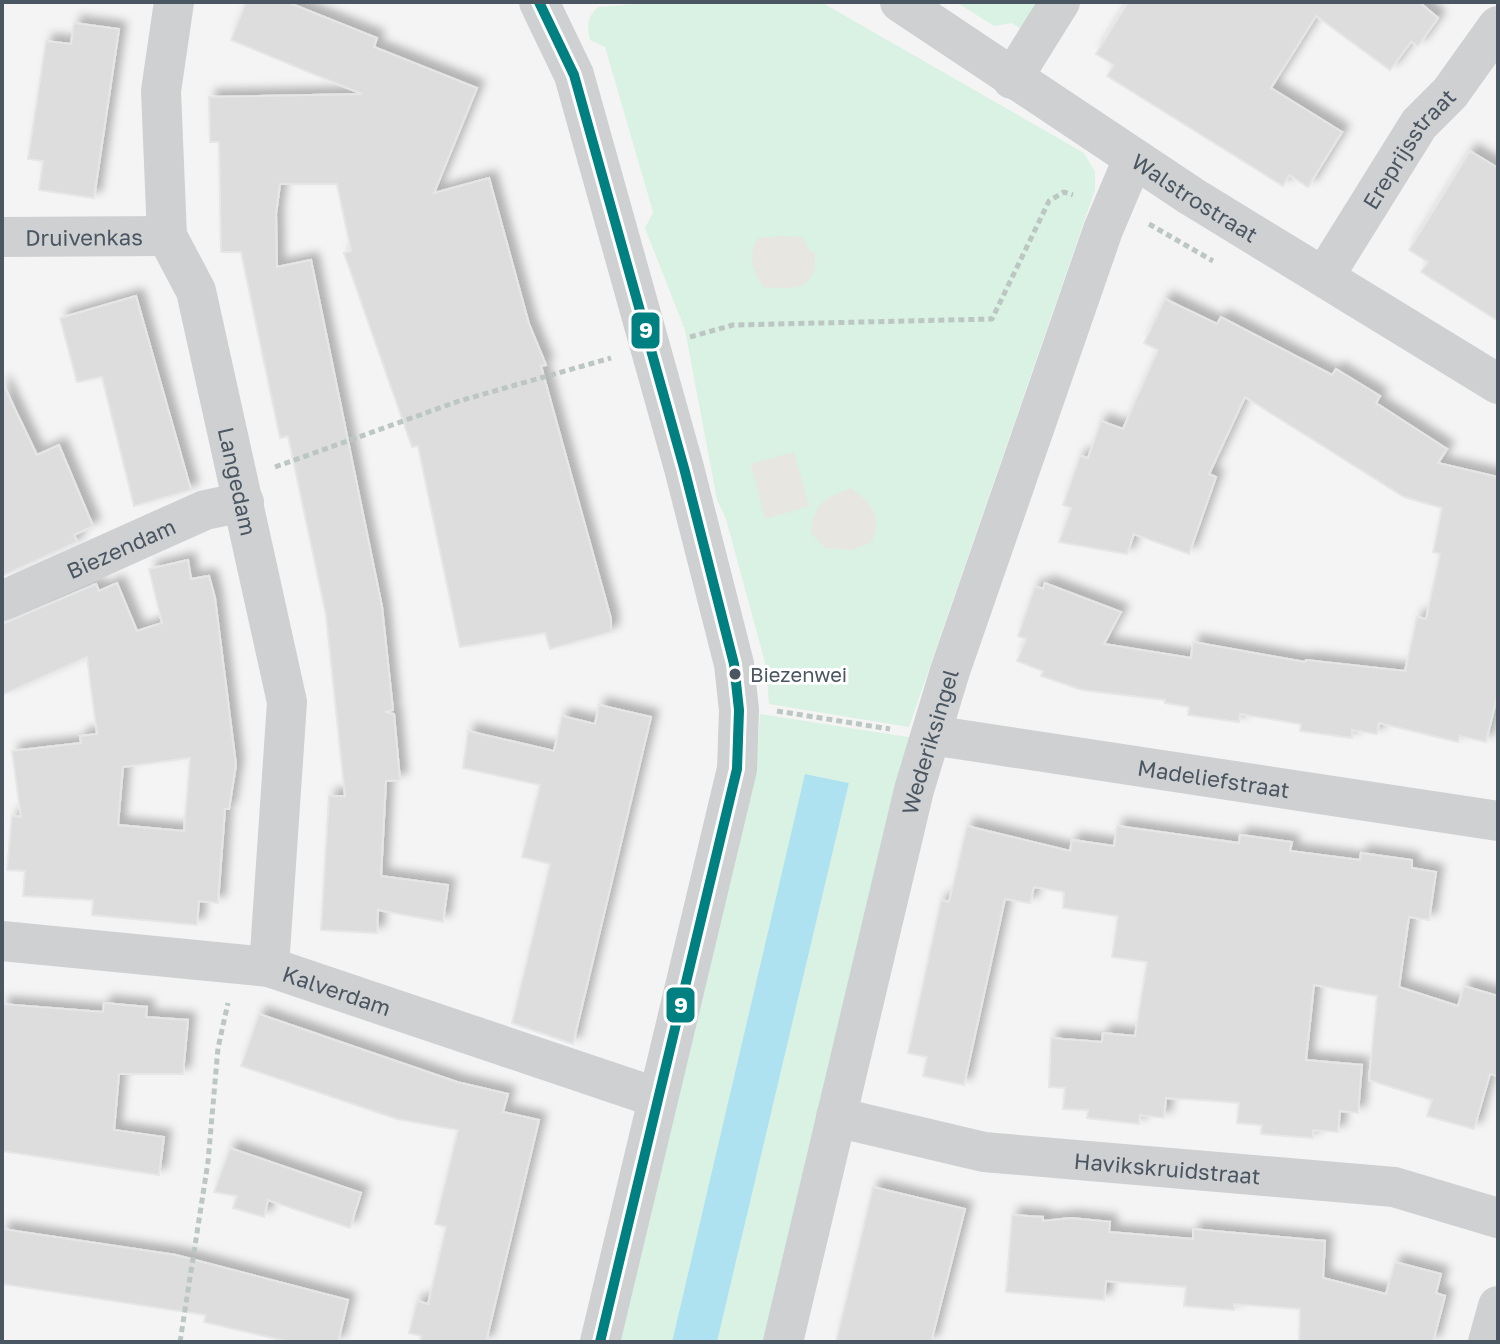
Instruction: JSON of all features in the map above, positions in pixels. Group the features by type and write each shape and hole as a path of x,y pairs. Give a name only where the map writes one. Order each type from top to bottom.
{"street":[{"name":"Langedam","path":"174,2 161,91 167,236 196,291 287,702 252,965"},
{"name":"Walstrostraat","path":"900,2 1133,159 1498,384"},
{"path":"1012,79 1060,2"},
{"path":"545,4 574,75 734,664 739,710 737,769 600,1342"},
{"name":"Ereprijsstraat","path":"1325,275 1419,124 1450,93 1498,26"},
{"name":"Wederiksingel","path":"783,1342 931,735 950,671 1112,207 1133,159"},
{"name":"Druivenkas","path":"2,237 167,236"},
{"name":"Biezendam","path":"2,601 205,510 244,502"},
{"name":"Madeliefstraat","path":"931,735 1498,821"},
{"name":"Kalverdam","path":"2,941 252,965 658,1098"},
{"name":"Havikskruidstraat","path":"836,1117 984,1152 1394,1187 1498,1218"},
{"path":"1488,1342 1498,1306"}],"path":[{"path":"244,502 278,464 459,401 733,325 992,319 1049,201 1064,192 1112,207 1158,228 1225,267"},
{"path":"739,710 770,710 931,735"},
{"path":"180,1342 208,1162 218,1048 252,965"}],"green space":[{"path":"660,2 821,2 1084,153 1095,172 1095,190 909,727 769,704 766,666 726,519 717,500 685,330 645,228 653,212 605,47 590,40 589,35 590,18 598,7"},
{"path":"956,2 1042,2 1021,29 1012,23 994,26"},
{"path":"760,714 914,738 769,1342 717,1342 849,783 806,774 672,1342 618,1342 757,755"}],"sand":[{"path":"802,237 809,250 815,253 812,275 801,286 763,287 756,276 752,256 758,238"},
{"path":"794,452 809,506 765,519 751,464"},
{"path":"851,488 874,511 876,525 872,542 852,550 825,548 811,533 818,508 834,495"}],"water":[{"path":"805,774 849,783 717,1342 672,1342"}],"building":[{"path":"246,2 287,2 377,38 374,47 477,88 434,193 489,178 529,324 546,365 541,366 611,619 611,632 550,649 545,633 460,647 418,446 412,447 344,253 351,251 337,184 280,184 276,214 277,267 311,260 382,607 393,710 385,712 394,714 400,780 386,781 381,876 448,885 443,922 378,910 377,933 321,930 329,796 345,796 326,615 288,436 280,438 241,252 221,252 219,142 210,142 209,97 362,94 231,40"},
{"path":"1128,2 1419,2 1438,18 1418,46 1411,42 1390,70 1316,16 1271,88 1342,132 1308,187 1289,175 1283,186 1107,76 1114,65 1096,54"},
{"path":"74,23 119,29 94,198 39,190 43,161 28,159 46,41 71,44"},
{"path":"1470,151 1498,168 1498,321 1421,272 1428,262 1409,250"},
{"path":"136,296 191,490 134,506 102,377 77,382 60,318"},
{"path":"1165,299 1217,324 1221,317 1332,375 1336,369 1380,396 1376,403 1447,449 1438,463 1498,477 1498,693 1486,742 1460,736 1458,742 1379,723 1377,734 1352,730 1352,738 1300,731 1301,724 1240,714 1239,722 1188,715 1189,707 1165,703 1165,700 1082,690 1041,676 1043,671 1017,661 1026,639 1018,636 1035,586 1043,589 1045,583 1121,612 1104,644 1191,658 1193,642 1305,662 1405,671 1417,617 1426,619 1440,554 1433,552 1442,508 1404,497 1245,397 1209,474 1216,477 1189,554 1134,534 1127,554 1059,542 1071,508 1063,505 1080,456 1088,458 1101,421 1123,429 1158,350 1144,343"},
{"path":"2,382 37,455 59,445 93,526 74,535 77,542 2,576"},
{"path":"188,560 191,579 209,576 215,598 236,765 229,809 225,809 218,903 199,901 197,925 92,915 93,900 23,896 25,871 7,870 12,816 21,817 12,751 81,743 80,736 97,734 87,657 2,695 2,624 96,584 99,591 117,583 137,631 162,623 149,569","holes":["190,758 184,831 118,825 123,767"]},
{"path":"599,705 651,717 573,1044 512,1023 550,864 522,857 540,785 463,768 468,731 554,751 562,716 595,724"},
{"path":"967,826 1070,851 1072,840 1114,846 1117,826 1239,843 1240,835 1292,842 1290,851 1360,860 1361,853 1412,860 1412,868 1436,872 1429,920 1409,917 1399,987 1458,1006 1464,986 1498,996 1498,1076 1490,1074 1474,1129 1427,1116 1432,1100 1369,1080 1377,996 1314,985 1306,1060 1362,1065 1358,1113 1340,1111 1338,1132 1313,1130 1313,1138 1261,1134 1262,1125 1237,1123 1239,1103 1166,1098 1164,1118 1140,1115 1139,1124 1087,1118 1088,1110 1063,1109 1065,1088 1049,1087 1051,1038 1102,1042 1103,1033 1135,1036 1147,962 1112,957 1118,916 1063,908 1064,892 1034,887 1030,903 1005,899 964,1085 923,1076 927,1057 908,1053 941,900 949,902"},
{"path":"104,1003 147,1007 146,1017 188,1020 183,1074 119,1074 114,1130 164,1137 159,1175 2,1151 2,1004 103,1012"},
{"path":"259,1014 457,1082 508,1094 503,1112 539,1120 486,1342 420,1342 421,1336 409,1333 417,1301 428,1304 446,1227 435,1224 458,1130 397,1119 241,1066"},
{"path":"230,1148 361,1193 350,1228 268,1200 264,1217 233,1208 237,1196 214,1192"},
{"path":"873,1187 965,1209 931,1342 836,1342"},
{"path":"1012,1215 1043,1217 1043,1221 1071,1218 1110,1222 1109,1232 1193,1239 1193,1229 1325,1241 1323,1278 1386,1294 1395,1262 1441,1274 1436,1293 1445,1296 1433,1342 1299,1342 1300,1309 1234,1304 1234,1310 1184,1306 1186,1287 1106,1281 1104,1300 1006,1292"},
{"path":"2,1229 176,1255 348,1300 338,1342 290,1342 204,1322 206,1315 2,1284"}],"transit line":[{"name":"9","path":"539,2 574,75 684,468 734,664 739,710 737,769 600,1342"}],"place":[{"name":"Biezenwei","path":"735,674"}]}
